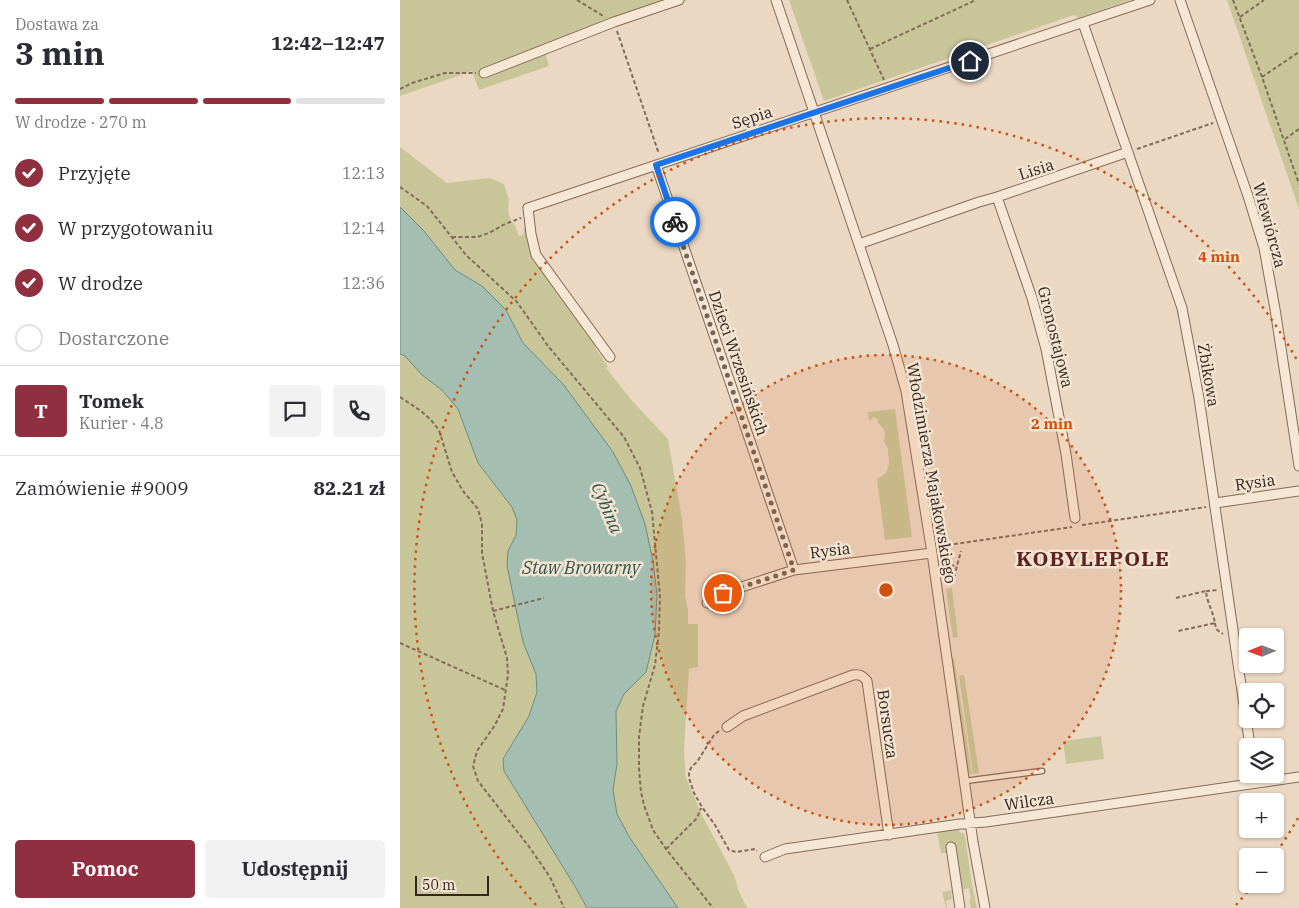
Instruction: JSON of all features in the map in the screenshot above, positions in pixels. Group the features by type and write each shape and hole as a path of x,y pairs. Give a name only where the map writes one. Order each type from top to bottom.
{"street":[{"path":"484,72 614,22 679,0"},
{"name":"Włodzimierza Majakowskiego","path":"776,0 893,345 906,391 985,908"},
{"name":"Sępia","path":"610,357 536,255 528,208 1150,0"},
{"name":"Wiewiórcza","path":"1180,0 1248,196 1264,248 1299,466"},
{"name":"Żbikowa","path":"1083,23 1182,308 1199,398 1215,503 1246,738"},
{"name":"Lisia","path":"859,244 1128,152"},
{"name":"Dzieci Wrzesińskich","path":"659,164 794,570"},
{"name":"Gronostajowa","path":"997,197 1032,298 1046,349 1064,445 1075,518"},
{"name":"Rysia","path":"1215,503 1299,491"},
{"name":"Rysia","path":"707,603 723,593 794,570 932,553"},
{"name":"Borsucza","path":"727,727 743,716 844,678 859,674 864,677 868,691 889,835"},
{"name":"Wilcza","path":"1284,777 1299,777"},
{"name":"Wilcza","path":"765,857 785,849 971,824 1239,781"},
{"path":"951,847 960,908"}],"lane":[{"path":"965,782 1042,771"}],"path":[{"path":"577,0 614,22 659,164"},
{"path":"847,0 884,80"},
{"path":"870,49 976,0"},
{"path":"1233,0 1299,184"},
{"path":"1240,17 1264,0"},
{"path":"1262,77 1299,52"},
{"path":"400,89 412,82 445,73 484,72"},
{"path":"1128,152 1222,120"},
{"path":"1284,140 1299,129"},
{"path":"400,188 427,206 466,255 517,302 548,346 624,437 640,468 652,512 660,596 659,631 655,665 645,697 639,736 639,769 642,799 647,818 653,830 713,908"},
{"path":"451,237 477,237 512,222"},
{"path":"400,397 426,415 439,430 452,472 463,491 478,509 482,524 482,553 493,611 507,658 508,675 503,709 495,725 477,751 473,766 478,781 550,877 564,908"},
{"path":"954,577 961,551"},
{"path":"942,568 957,565"},
{"path":"1176,598 1221,589"},
{"path":"1206,591 1207,601 1214,614 1216,629 1228,637"},
{"path":"493,611 544,598"},
{"path":"1178,631 1215,623"},
{"path":"400,643 506,690"},
{"path":"727,727 714,735 697,762 692,766 689,772 694,793 715,825 728,850 736,852 755,850 765,857"},
{"path":"666,849 697,818 702,807"}],"shaded area":[{"path":"400,0 688,0 617,24 545,53 549,66 479,90 472,71 400,96"},
{"path":"789,0 1130,0 1079,18 1074,15 824,101"},
{"path":"1227,0 1299,0 1299,209"},
{"path":"400,147 447,183 490,178 504,184 509,200 508,211 519,236 523,235 523,228 526,229 526,237 531,252 591,336 596,349 608,367 606,368 633,402 668,439 682,519 686,562 685,596 688,624 698,624 698,667 689,669 684,751 686,778 703,817 734,875 738,889 748,908 678,908 630,838 617,814 613,790 617,764 616,711 624,694 646,672 655,635 657,595 653,561 613,452 563,384 523,343 506,310 482,286 455,270 424,231 400,207"},
{"path":"400,354 405,356 422,375 442,390 458,409 478,463 512,507 517,520 516,535 508,551 523,642 536,674 537,692 529,716 503,759 587,908 400,908"},
{"path":"895,409 912,537 885,540 877,479 886,473 889,464 888,449 884,442 885,433 883,428 878,423 878,419 873,417 869,420 868,412"},
{"path":"952,588 958,637 953,638 946,589"},
{"path":"951,658 954,658 972,775 968,772"},
{"path":"964,675 979,773 973,774 959,676"},
{"path":"1101,736 1104,759 1066,764 1063,741"},
{"path":"959,829 959,832 965,836 977,908 971,908 969,888 951,893 952,899 946,901 947,908 942,892 953,890 947,853 941,853 937,832"}],"water":[{"name":"Staw Browarny","path":"400,207 424,231 455,270 482,286 506,310 523,343 563,384 613,452 631,486 645,524 653,561 657,595 655,635 646,672 624,694 616,711 617,764 613,790 617,814 630,838 678,908 587,908 504,771 503,759 529,716 537,692 536,674 523,642 507,566 508,551 516,535 517,520 512,507 478,463 458,409 442,390 422,375 405,356 400,354"}],"way so far":[{"path":"675,222 794,570 723,593"}],"district":[{"name":"KOBYLEPOLE","path":"1093,559"}],"route":[{"path":"675,222 656,165 970,61"}],"water label":[{"name":"Cybina","path":"607,508"}]}
